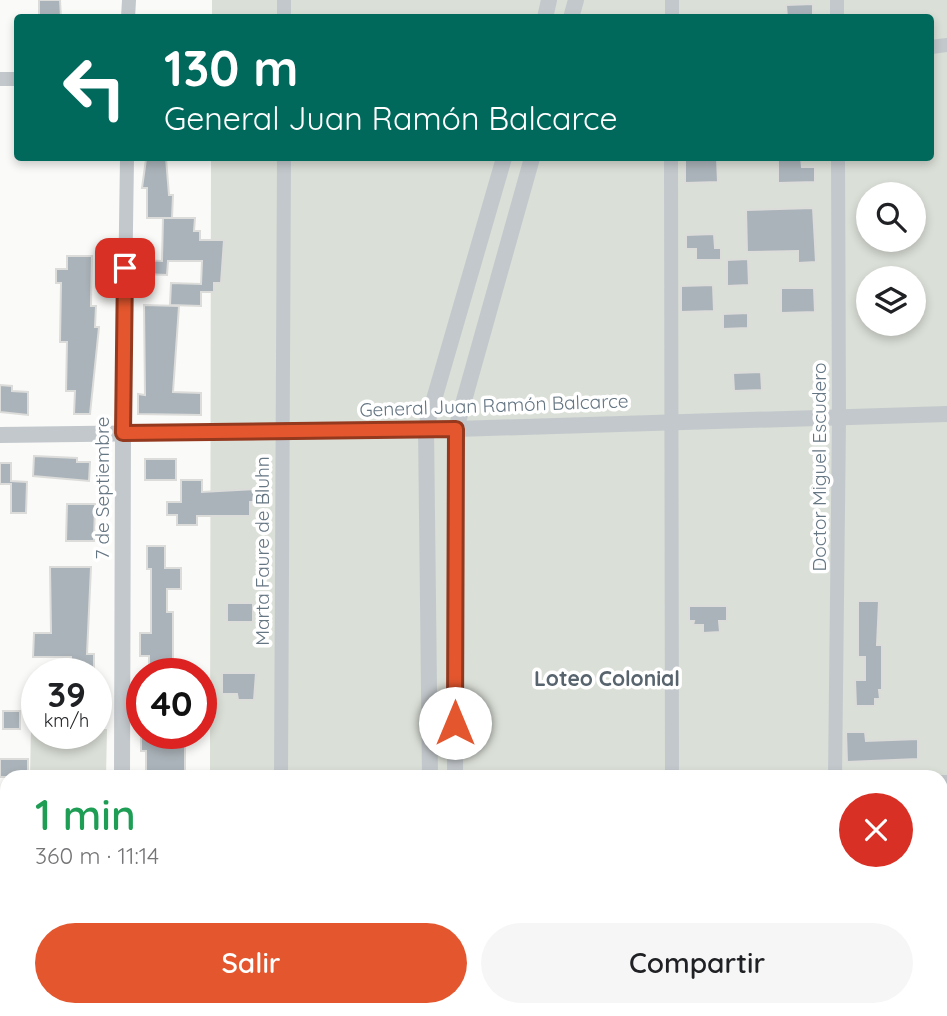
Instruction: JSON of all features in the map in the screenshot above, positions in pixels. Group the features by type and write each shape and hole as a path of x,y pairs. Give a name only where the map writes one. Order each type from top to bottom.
{"street":[{"name":"7 de Septiembre","path":"122,770 127,161"},
{"name":"Marta Faure de Bluhn","path":"281,770 284,161"},
{"path":"430,770 426,427 503,161"},
{"path":"455,770 456,429 530,161"},
{"path":"671,161 672,770"},
{"name":"Doctor Miguel Escudero","path":"835,770 839,419 838,161"},
{"name":"General Juan Ramón Balcarce","path":"0,435 282,432 426,427 456,429 947,414"}],"shaded area":[{"path":"212,0 947,0 947,770 210,770 210,749 217,749 217,658 210,658 211,161 934,161 934,14 212,14"},
{"path":"31,749 107,749 106,770 30,770"}],"building":[{"path":"39,0 60,0 61,14 39,14"},
{"path":"813,4 813,14 787,14 786,5"},
{"path":"146,161 166,161 169,195 173,195 172,218 147,218 147,188 142,188"},
{"path":"685,161 717,161 718,182 685,183"},
{"path":"778,161 801,161 802,167 815,167 815,182 778,183"},
{"path":"813,208 816,262 798,263 798,251 747,252 746,210"},
{"path":"163,218 195,218 194,231 200,231 200,240 224,240 221,283 214,283 214,292 201,292 201,306 170,305 171,283 201,284 202,261 168,261 167,275 144,274 145,260 162,261"},
{"path":"714,234 715,248 721,248 721,260 696,260 696,249 686,249 686,235"},
{"path":"67,256 92,256 91,306 96,306 95,327 99,327 90,414 74,414 75,391 66,391 67,342 60,342 61,283 56,283 56,269 67,269"},
{"path":"748,259 749,285 727,286 727,260"},
{"path":"713,285 714,311 681,312 681,286"},
{"path":"781,288 814,288 815,312 781,313"},
{"path":"144,305 179,306 173,392 201,393 201,415 138,414 138,394 145,395"},
{"path":"748,313 748,328 723,329 723,314"},
{"path":"761,372 762,390 734,391 733,373"},
{"path":"0,385 12,386 12,391 28,392 28,415 0,412"},
{"path":"34,456 77,458 77,462 90,462 89,481 33,476"},
{"path":"145,459 176,459 176,480 145,480"},
{"path":"0,463 11,463 11,481 27,482 26,513 11,513 11,484 0,484"},
{"path":"181,480 202,480 202,492 258,489 258,502 250,502 250,516 197,516 197,525 177,525 177,515 167,515 167,502 181,502"},
{"path":"67,504 95,504 94,541 66,541"},
{"path":"147,546 165,546 165,568 181,568 181,589 167,589 167,612 173,612 173,658 140,656 140,633 151,633 151,569 147,569"},
{"path":"50,567 91,567 87,654 94,654 94,658 33,657 34,633 51,633"},
{"path":"858,601 879,601 877,645 882,645 882,690 879,690 880,699 875,699 875,706 856,706 855,680 865,680 865,657 858,657"},
{"path":"227,603 253,603 253,622 227,622"},
{"path":"689,606 727,606 727,621 719,621 720,632 703,633 703,625 693,625 694,621 689,621"},
{"path":"222,673 256,673 254,700 238,700 237,694 222,694"},
{"path":"3,711 20,711 20,729 3,729"},
{"path":"846,732 865,732 866,741 918,739 918,759 847,762"},
{"path":"141,749 185,749 185,770 146,770 146,751"},
{"path":"0,759 28,759 28,770 0,770"}],"district":[{"name":"Loteo Colonial","path":"607,679"}],"route":[{"path":"125,268 123,433 282,432 426,427 456,429 455,723"}]}
